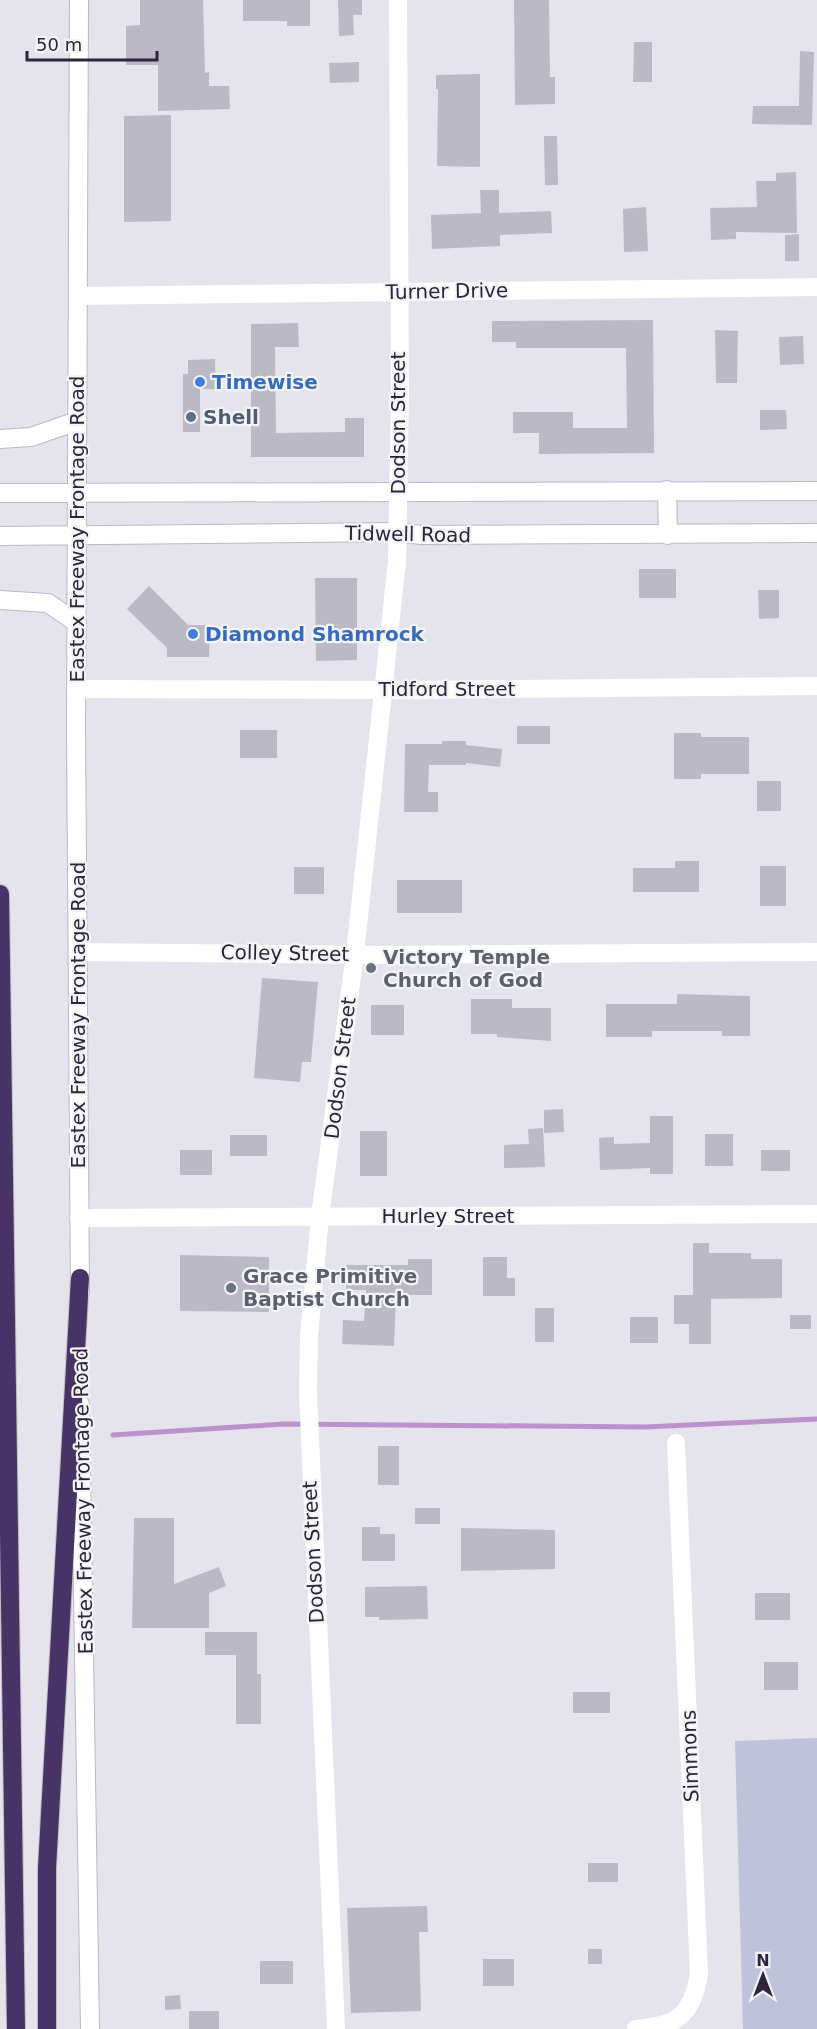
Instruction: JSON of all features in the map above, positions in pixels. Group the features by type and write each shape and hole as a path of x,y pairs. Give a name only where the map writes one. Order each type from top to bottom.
{"highway":[{"path":"0,894 16,2029"},
{"path":"47,2029 48,1868 80,1278"}],"street":[{"name":"Eastex Freeway Frontage Road","path":"79,0 76,688 79,1218 90,2029"},
{"name":"Dodson Street","path":"336,2029 308,1442 309,1335 320,1217 355,954 397,561 398,0"},
{"name":"Turner Drive","path":"78,296 817,287"},
{"path":"0,439 31,437 77,421"},
{"path":"667,490 668,536"},
{"name":"Tidwell Road","path":"0,493 817,491"},
{"name":"Tidwell Road","path":"0,536 398,532 422,535 668,536 817,533"},
{"path":"0,600 48,603 77,623"},
{"name":"Tidford Street","path":"76,688 383,689 817,686"},
{"name":"Colley Street","path":"78,952 355,954 817,952"},
{"name":"Hurley Street","path":"79,1218 817,1214"},
{"name":"Simmons","path":"636,2029 663,2026 681,2016 695,2000 699,1975 676,1443"}],"shaded area":[{"path":"817,1738 817,2029 743,2029 735,1741"}],"building":[{"path":"140,0 203,0 205,73 209,72 209,86 229,86 230,109 158,111 158,65 126,65 126,26 140,25"},
{"path":"243,0 310,0 310,26 287,26 287,21 243,21"},
{"path":"338,0 362,0 362,15 353,15 354,35 339,36"},
{"path":"514,0 549,0 550,77 555,77 555,104 515,105"},
{"path":"634,42 652,42 652,82 633,82"},
{"path":"800,51 814,52 812,125 752,124 753,106 799,106"},
{"path":"359,62 359,82 330,83 329,63"},
{"path":"480,74 480,167 437,166 438,89 436,89 436,75"},
{"path":"171,115 171,221 124,222 124,116"},
{"path":"544,136 557,136 558,185 545,185"},
{"path":"796,172 797,233 736,232 736,239 711,240 710,208 757,207 756,181 776,181 776,173"},
{"path":"480,190 499,190 499,213 551,211 552,233 500,235 500,246 432,249 431,215 481,213"},
{"path":"646,207 648,251 624,252 623,209"},
{"path":"799,234 799,261 785,261 785,235"},
{"path":"653,320 654,453 539,454 539,433 513,433 513,412 573,412 573,428 627,428 626,348 516,348 516,342 492,342 492,321"},
{"path":"298,323 299,347 275,347 276,433 345,432 345,418 364,418 364,457 251,457 251,324"},
{"path":"715,330 738,331 737,383 716,383"},
{"path":"803,336 804,364 780,365 779,337"},
{"path":"215,359 216,389 200,389 200,432 183,432 183,374 188,374 188,360"},
{"path":"760,410 786,410 787,429 760,430"},
{"path":"639,569 676,569 676,598 639,598"},
{"path":"315,578 357,578 357,660 316,661"},
{"path":"149,586 188,625 210,625 209,657 167,657 167,648 127,609"},
{"path":"758,590 779,590 779,618 759,619"},
{"path":"517,726 550,726 550,744 517,744"},
{"path":"240,730 277,730 277,758 240,758"},
{"path":"674,733 701,733 701,737 749,737 749,774 701,774 701,779 674,779"},
{"path":"442,741 466,741 466,745 502,749 500,767 466,763 466,765 429,765 428,792 438,792 438,812 404,812 405,744 442,744"},
{"path":"757,781 781,781 781,811 757,811"},
{"path":"675,861 699,861 699,892 633,892 633,868 675,868"},
{"path":"760,866 786,866 786,906 760,906"},
{"path":"294,867 324,867 324,894 294,894"},
{"path":"397,880 462,880 462,913 397,913"},
{"path":"262,978 318,982 311,1062 302,1062 300,1082 254,1078"},
{"path":"677,994 750,996 750,1036 722,1036 722,1031 652,1031 652,1037 606,1037 606,1004 677,1004"},
{"path":"471,999 512,999 512,1008 551,1008 551,1041 497,1037 497,1034 471,1034"},
{"path":"371,1005 404,1005 404,1035 371,1035"},
{"path":"563,1109 564,1132 544,1133 544,1110"},
{"path":"650,1116 673,1116 673,1174 650,1174 650,1168 600,1170 599,1138 614,1137 614,1144 650,1143"},
{"path":"543,1128 545,1167 504,1168 504,1145 529,1144 528,1129"},
{"path":"360,1131 387,1131 387,1176 360,1176"},
{"path":"705,1134 733,1134 733,1166 705,1166"},
{"path":"230,1135 267,1135 267,1156 230,1156"},
{"path":"180,1150 212,1150 212,1175 180,1175"},
{"path":"761,1150 790,1150 790,1171 761,1171"},
{"path":"693,1243 709,1243 709,1253 751,1253 751,1259 782,1259 782,1298 711,1299 711,1344 689,1344 689,1324 674,1324 674,1295 693,1295"},
{"path":"180,1255 269,1257 269,1312 180,1311"},
{"path":"483,1257 507,1257 507,1278 515,1278 515,1296 483,1296"},
{"path":"408,1259 432,1259 432,1295 396,1295 394,1346 342,1344 343,1320 364,1321 366,1290 346,1290 346,1265 408,1265"},
{"path":"535,1308 554,1308 554,1342 535,1342"},
{"path":"790,1315 811,1315 811,1329 790,1329"},
{"path":"630,1317 658,1317 658,1343 630,1343"},
{"path":"378,1446 399,1446 399,1485 378,1485"},
{"path":"415,1508 440,1508 440,1524 415,1524"},
{"path":"134,1518 174,1518 174,1584 219,1567 226,1586 209,1593 209,1628 132,1628"},
{"path":"362,1527 380,1527 380,1534 395,1534 395,1561 362,1561"},
{"path":"461,1528 555,1530 555,1569 461,1571"},
{"path":"427,1586 428,1619 379,1620 379,1617 365,1617 365,1587"},
{"path":"755,1593 790,1593 790,1620 755,1620"},
{"path":"205,1632 257,1632 257,1674 261,1674 261,1724 236,1724 236,1655 205,1655"},
{"path":"764,1662 798,1662 798,1690 764,1690"},
{"path":"573,1692 610,1692 610,1713 573,1713"},
{"path":"588,1863 618,1863 618,1882 588,1882"},
{"path":"427,1906 428,1932 419,1932 421,2011 351,2013 347,1908"},
{"path":"588,1949 602,1949 602,1964 588,1964"},
{"path":"483,1959 514,1959 514,1986 483,1986"},
{"path":"260,1961 293,1961 293,1984 260,1984"},
{"path":"180,1995 181,2009 165,2010 165,1996"},
{"path":"189,2011 219,2011 219,2029 189,2029"}],"waterway":[{"path":"113,1435 284,1424 645,1427 817,1419"}],"place":[{"name":"Timewise","path":"200,382"},
{"name":"Shell","path":"191,417"},
{"name":"Diamond Shamrock","path":"193,634"},
{"name":"Victory Temple Church of God","path":"371,968"},
{"name":"Grace Primitive Baptist Church","path":"231,1288"}]}
